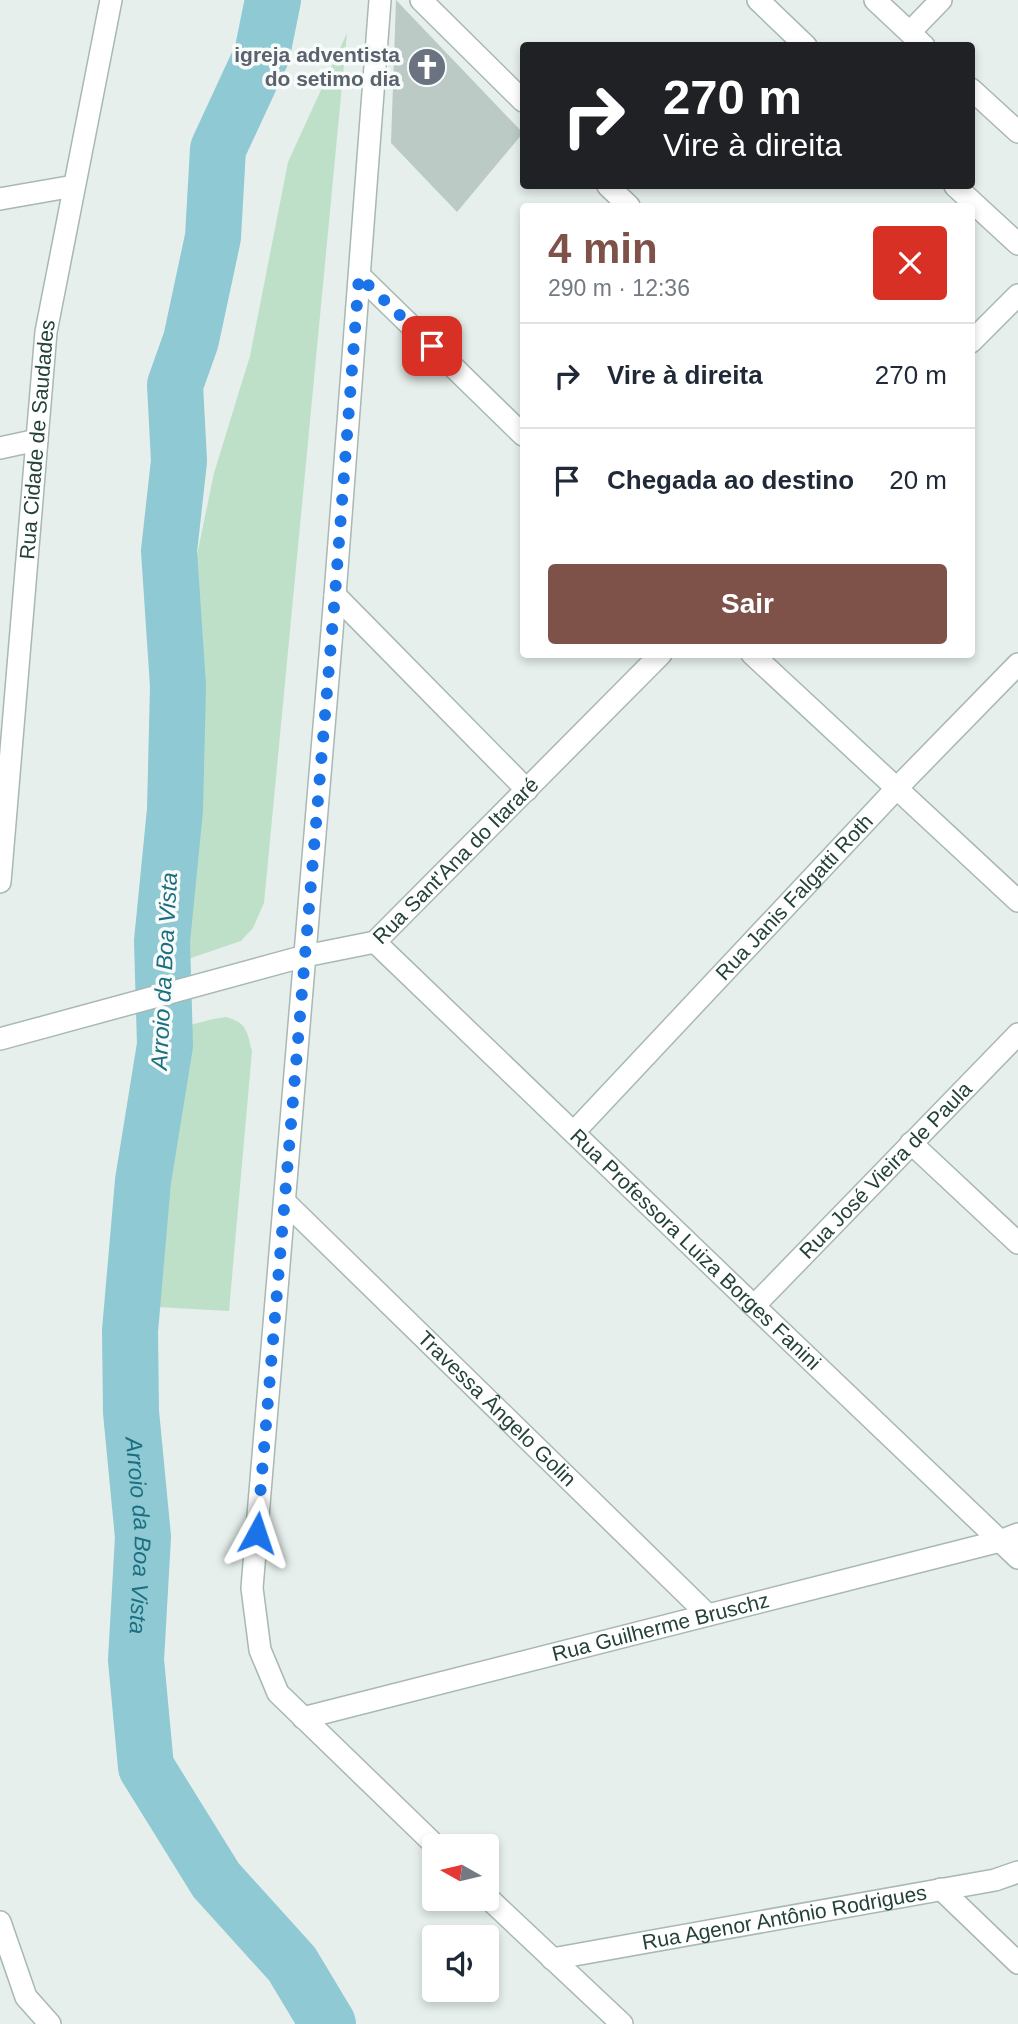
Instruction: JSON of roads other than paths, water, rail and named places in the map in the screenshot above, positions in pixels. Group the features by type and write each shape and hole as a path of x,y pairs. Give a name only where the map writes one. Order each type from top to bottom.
{"street":[{"name":"Rua Cidade de Saudades","path":"0,882 6,748 46,332 111,0"},
{"path":"380,0 306,956 252,1588 260,1650 278,1693 424,1834"},
{"path":"421,0 520,98"},
{"path":"758,0 802,42"},
{"path":"875,0 917,39 940,0"},
{"path":"975,93 1018,132"},
{"path":"0,199 74,186"},
{"path":"611,189 626,203"},
{"path":"958,189 973,203"},
{"path":"975,204 1018,244"},
{"path":"359,276 520,432"},
{"path":"975,338 1018,295"},
{"path":"0,448 37,440"},
{"path":"335,595 527,790"},
{"name":"Rua Sant'Ana do Itararé","path":"0,1039 306,956 375,942 657,658"},
{"path":"756,658 1018,901"},
{"name":"Rua Janis Falgatti Roth","path":"574,1132 896,789 1018,664"},
{"name":"Rua Professora Luiza Borges Fanini","path":"375,942 754,1306 1009,1537 1018,1558"},
{"name":"Rua José Vieira de Paula","path":"754,1306 1018,1034"},
{"path":"911,1143 1018,1243"},
{"name":"Travessa Ângelo Golin","path":"285,1202 708,1615"},
{"name":"Rua Guilherme Bruschz","path":"303,1718 1009,1537"},
{"name":"Rua Agenor Antônio Rodrigues","path":"552,1959 995,1880 1018,1872"},
{"path":"942,1889 1018,1963"},
{"path":"499,1908 622,2024"},
{"path":"0,1922 26,1997 50,2024"}],"waterway":[{"name":"Arroio da Boa Vista","path":"273,0 262,54 218,149 213,237 191,340 175,385 179,461 169,551 178,686 175,810 162,941 165,1045 143,1181 130,1331 131,1412 143,1537 136,1660 146,1767 216,1880 292,1964 328,2024"}],"place":[{"name":"igreja adventista do setimo dia","path":"427,67"}]}
